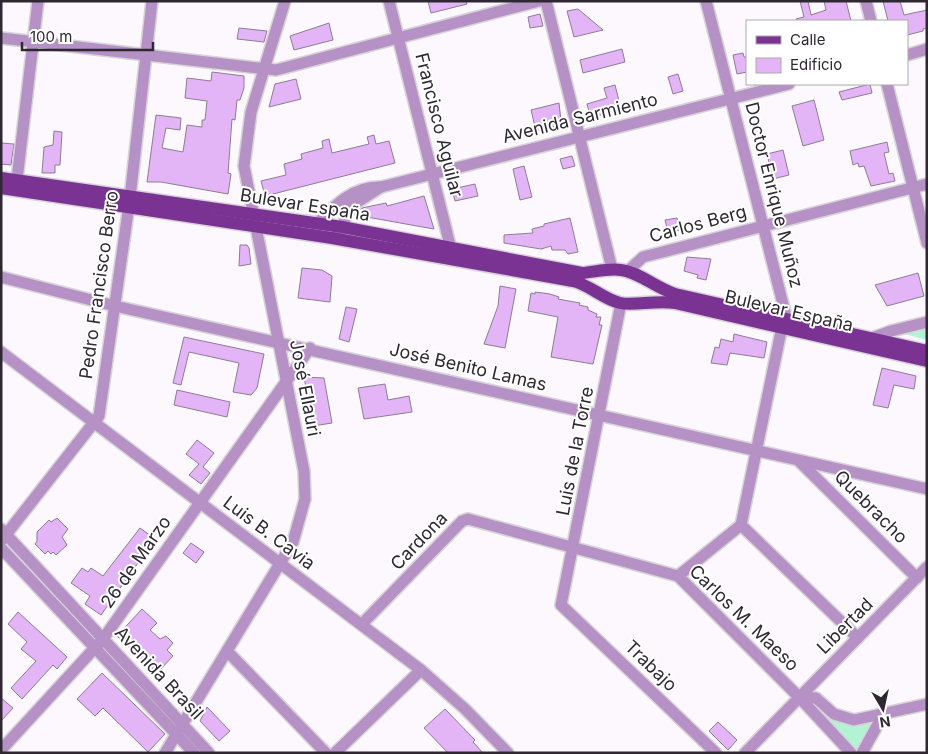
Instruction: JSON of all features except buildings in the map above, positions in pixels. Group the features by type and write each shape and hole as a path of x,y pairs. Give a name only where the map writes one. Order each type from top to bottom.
{"main road":[{"name":"Bulevar España","path":"1,178 16,185 129,203 255,227 451,253 582,273 607,270 628,271 675,294 927,361"},
{"name":"Bulevar España","path":"1,188 16,185"},
{"name":"Bulevar España","path":"129,203 252,214 342,228 573,281 621,303 675,303 872,338 927,351"},
{"path":"599,292 597,282 607,270"},
{"path":"644,302 647,294 647,281"}],"street":[{"path":"16,185 38,1"},
{"name":"Pedro Francisco Berro","path":"3,535 99,416 129,203 152,1"},
{"name":"José Ellauri","path":"165,753 293,542 305,499 304,471 244,166 251,112 285,1"},
{"name":"Francisco Aguilar","path":"389,1 451,253"},
{"path":"1,38 276,70 539,1"},
{"path":"546,1 580,136 607,270"},
{"name":"Doctor Enrique Muñoz","path":"706,1 785,305 783,323 741,525"},
{"path":"866,1 871,20"},
{"path":"908,54 927,50"},
{"name":"Avenida Sarmiento","path":"317,224 338,203 364,188 381,187 785,85"},
{"path":"886,85 927,243"},
{"name":"Carlos Berg","path":"628,271 643,256 927,184"},
{"name":"Avenida Sarmiento","path":"332,238 342,228 350,207 381,187"},
{"name":"José Benito Lamas","path":"1,277 115,306 310,348 755,452 927,489"},
{"name":"Luis de la Torre","path":"561,605 621,303"},
{"path":"872,338 927,322"},
{"name":"26 de Marzo","path":"1,750 103,639 199,502 287,384 310,348"},
{"name":"Luis B. Cavia","path":"2,354 421,670 465,709 508,753"},
{"name":"Quebracho","path":"800,462 917,578"},
{"name":"Cardona","path":"362,624 465,520 573,549"},
{"path":"678,576 741,525 858,638"},
{"name":"Avenida Brasil","path":"3,535 103,639 180,729 194,753"},
{"name":"Avenida Brasil","path":"1,548 95,649 180,729 209,753"},
{"name":"Carlos M. Maeso","path":"573,549 678,576 799,696 851,753"},
{"name":"Libertad","path":"745,753 927,567"},
{"name":"Trabajo","path":"561,605 716,753"},
{"path":"227,650 326,753"},
{"path":"335,753 421,670"},
{"path":"799,696 816,698 834,714 844,719 865,719 927,704"},
{"path":"862,753 883,715"}],"green space":[{"path":"927,324 927,340 901,333"},
{"path":"817,704 832,718 844,724 872,724 859,750 854,748 815,706"}]}
